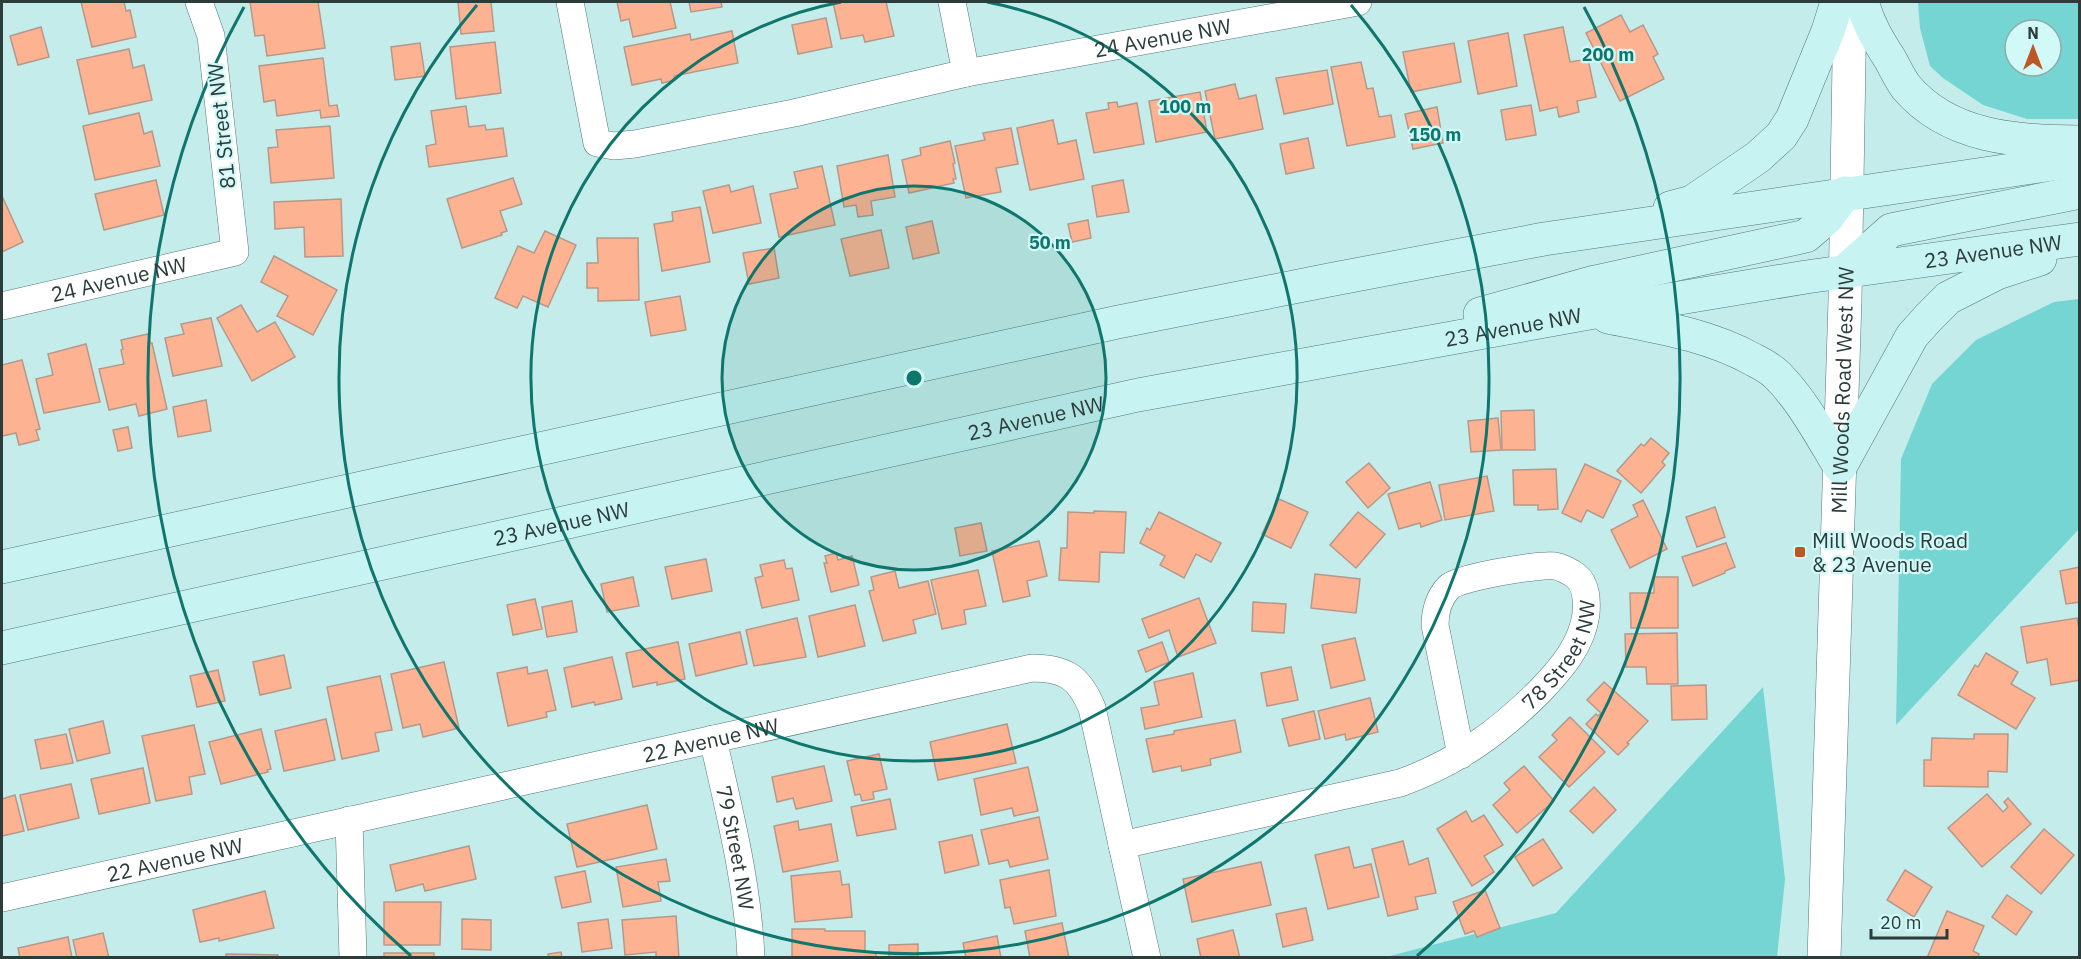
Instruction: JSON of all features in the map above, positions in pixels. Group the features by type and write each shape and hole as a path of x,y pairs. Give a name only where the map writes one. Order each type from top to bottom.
{"main road":[{"path":"1544,239 1692,202 1758,157 1781,136 1792,119 1828,31 1837,2"},
{"path":"1862,2 1870,27 1906,86 1943,119 1963,127 2014,140 2079,142"},
{"path":"2,567 1118,322 1544,239 2079,160"},
{"path":"1845,270 1891,230 2079,192"},
{"path":"1350,357 1440,325 1595,282 1806,236 1827,218 1845,193"},
{"name":"23 Avenue NW","path":"2,648 1138,395 1589,313 1845,270 2079,239"},
{"path":"1589,313 1693,334 1734,349 1765,366 1776,374 1789,389 1840,467 1911,336 1948,298 1997,273 2079,246"}],"street":[{"name":"81 Street NW","path":"199,2 211,36 235,252"},
{"name":"24 Avenue NW","path":"570,2 597,143 614,146 635,144 794,113 966,74 1358,2"},
{"path":"952,2 966,74"},
{"name":"Mill Woods Road West NW","path":"1824,957 1840,467 1850,2"},
{"name":"24 Avenue NW","path":"2,306 235,252"},
{"name":"78 Street NW","path":"1122,845 1400,783 1424,774 1461,755 1511,720 1557,674 1577,645 1586,618 1587,602 1584,587 1576,576 1557,566 1541,566 1462,580 1449,587 1435,612 1435,625 1461,755"},
{"name":"22 Avenue NW","path":"2,898 1032,668 1061,671 1072,676 1082,688 1092,708 1122,845"},
{"name":"79 Street NW","path":"713,739 738,855 746,901 751,957"},
{"path":"349,820 353,957"},
{"path":"1122,845 1147,957"}],"shaded area":[{"path":"1918,2 2079,2 2079,119 2027,119 1983,105 1943,78 1930,66 1920,28"},
{"path":"2079,299 2079,529 1896,725 1901,459 1932,384 1976,340 2054,302"},
{"path":"1763,687 1785,879 1777,957 1382,958 1556,913"}],"building":[{"path":"81,2 124,2 126,11 130,10 136,37 92,47"},
{"path":"250,2 318,2 325,48 267,56 264,35 255,36"},
{"path":"458,2 491,2 494,31 461,34"},
{"path":"617,2 670,2 676,28 633,37 629,19 621,21"},
{"path":"689,2 721,2 722,7 691,12"},
{"path":"833,2 886,2 894,36 865,42 863,35 841,39"},
{"path":"1621,15 1630,32 1643,25 1658,54 1653,57 1664,79 1620,101 1586,33"},
{"path":"826,18 832,47 798,54 792,25"},
{"path":"41,27 49,57 18,65 10,36"},
{"path":"1563,27 1570,62 1588,59 1596,97 1577,101 1579,112 1559,117 1557,107 1540,111 1524,35"},
{"path":"732,31 738,63 674,76 675,80 662,83 661,79 632,85 624,47 690,34 691,40"},
{"path":"1508,33 1517,86 1478,94 1468,41"},
{"path":"495,42 501,93 456,99 450,47"},
{"path":"420,43 425,76 395,80 391,47"},
{"path":"1454,43 1461,82 1411,92 1403,52"},
{"path":"129,49 133,68 144,65 152,100 89,114 77,60"},
{"path":"323,58 329,106 337,105 339,116 321,118 320,110 277,116 275,100 264,102 259,66"},
{"path":"1361,62 1367,89 1373,88 1379,117 1391,115 1395,137 1347,146 1331,67"},
{"path":"1327,70 1333,104 1284,114 1276,78"},
{"path":"1235,84 1239,99 1256,95 1263,129 1215,139 1205,91"},
{"path":"1200,92 1207,132 1156,142 1149,101"},
{"path":"1117,102 1118,107 1137,103 1144,144 1094,153 1086,113 1109,109 1108,103"},
{"path":"1531,105 1536,135 1506,140 1501,110"},
{"path":"466,106 469,127 485,125 486,130 503,128 507,156 429,167 426,146 436,144 431,111"},
{"path":"1437,107 1443,143 1413,149 1405,114"},
{"path":"139,113 144,134 152,131 160,166 95,180 83,126"},
{"path":"1053,120 1058,144 1076,140 1084,179 1030,190 1017,128"},
{"path":"330,126 334,178 271,183 268,148 278,147 276,130"},
{"path":"1011,128 1018,164 996,168 1001,192 966,198 955,146 985,140 983,133"},
{"path":"1308,138 1314,168 1286,174 1280,144"},
{"path":"950,141 955,163 953,164 956,179 953,179 954,183 909,193 902,160 921,155 920,148"},
{"path":"888,155 895,197 871,201 873,215 858,217 856,205 844,207 837,166"},
{"path":"822,166 835,225 779,237 770,194 798,188 794,172"},
{"path":"513,178 522,204 500,211 507,231 501,233 502,235 462,248 447,199"},
{"path":"156,180 164,215 104,230 95,194"},
{"path":"1123,180 1129,212 1097,217 1092,186"},
{"path":"729,185 731,192 753,186 761,223 713,233 703,191"},
{"path":"2,196 23,242 2,252"},
{"path":"341,199 343,256 305,257 304,227 275,229 274,202"},
{"path":"700,207 710,262 662,271 654,224 673,221 672,212"},
{"path":"1088,220 1091,238 1072,242 1068,224"},
{"path":"932,221 939,253 913,259 906,227"},
{"path":"881,230 889,268 850,276 841,239"},
{"path":"545,231 576,245 548,307 523,296 517,308 495,298 518,246 534,253"},
{"path":"597,238 638,238 639,300 598,301 598,288 587,288 587,263 598,263"},
{"path":"774,248 779,278 749,284 743,253"},
{"path":"274,256 337,290 313,335 277,316 288,296 261,282"},
{"path":"680,296 686,330 651,336 645,302"},
{"path":"241,305 257,332 275,322 295,357 252,381 217,318"},
{"path":"211,318 222,366 173,376 165,338 184,334 181,324"},
{"path":"148,334 167,409 139,416 136,404 109,410 99,369 124,364 121,340"},
{"path":"86,344 100,402 44,413 36,379 53,375 48,354"},
{"path":"22,360 40,429 36,430 39,440 19,445 16,433 2,436 2,365"},
{"path":"206,400 211,431 178,437 173,407"},
{"path":"1534,410 1535,450 1502,450 1501,411"},
{"path":"1498,418 1501,450 1471,452 1468,421"},
{"path":"128,427 132,448 118,451 113,430"},
{"path":"1651,438 1669,453 1662,462 1665,465 1641,493 1617,471 1641,444 1644,446"},
{"path":"1369,463 1390,488 1368,508 1346,482"},
{"path":"1585,464 1621,481 1603,518 1587,510 1581,522 1562,513"},
{"path":"1556,469 1558,509 1538,510 1538,505 1514,505 1513,470"},
{"path":"1487,476 1494,511 1445,520 1439,485"},
{"path":"1430,482 1442,520 1421,527 1420,523 1399,529 1388,494"},
{"path":"1279,499 1308,512 1291,548 1262,534"},
{"path":"1643,500 1667,549 1630,568 1611,530 1638,516 1633,505"},
{"path":"1715,507 1725,537 1697,547 1686,517"},
{"path":"1094,511 1126,512 1124,553 1100,552 1099,582 1059,580 1061,548 1067,548 1068,512 1094,513"},
{"path":"1159,512 1221,543 1211,562 1196,554 1184,578 1160,565 1165,556 1140,543 1147,528 1150,530"},
{"path":"1358,512 1385,534 1356,568 1330,545"},
{"path":"981,523 987,551 960,556 955,528"},
{"path":"1039,541 1047,576 1027,581 1030,596 1003,602 992,551"},
{"path":"1726,543 1735,567 1693,586 1682,557"},
{"path":"836,553 838,560 852,556 859,585 831,592 824,563 827,563 825,556"},
{"path":"706,559 712,591 672,599 665,567"},
{"path":"784,560 786,569 792,568 799,600 762,608 755,578 763,576 760,565"},
{"path":"2080,567 2080,602 2066,604 2060,571"},
{"path":"978,570 986,606 964,610 966,624 942,629 931,580"},
{"path":"895,571 899,588 928,581 936,614 913,620 916,633 883,641 869,591 874,590 871,577"},
{"path":"1315,574 1360,579 1356,613 1311,608"},
{"path":"633,577 639,606 607,612 601,584"},
{"path":"1654,577 1678,577 1678,628 1631,628 1630,593 1654,593"},
{"path":"1199,598 1216,643 1178,657 1169,630 1149,638 1142,619"},
{"path":"535,599 542,629 513,635 507,605"},
{"path":"572,601 577,632 547,637 542,607"},
{"path":"1253,602 1286,604 1284,633 1252,631"},
{"path":"855,605 865,646 818,657 809,616"},
{"path":"797,618 806,657 754,666 746,630"},
{"path":"2077,618 2080,633 2080,680 2051,685 2047,659 2027,663 2021,627"},
{"path":"740,632 747,664 696,676 689,644"},
{"path":"1677,633 1678,684 1647,684 1646,667 1626,667 1625,634"},
{"path":"1355,638 1365,680 1331,688 1322,645"},
{"path":"678,642 685,679 633,687 626,653"},
{"path":"1162,642 1169,662 1146,672 1138,651"},
{"path":"1986,653 2018,672 2011,684 2035,698 2016,729 1958,695 1975,665 1978,667"},
{"path":"284,655 291,688 260,695 253,662"},
{"path":"612,657 622,699 572,707 564,668"},
{"path":"444,662 459,728 423,737 420,724 403,728 391,674"},
{"path":"527,667 528,674 547,670 556,710 546,712 547,717 508,726 497,673"},
{"path":"1291,667 1298,700 1267,706 1261,673"},
{"path":"218,670 225,701 197,707 190,676"},
{"path":"1193,673 1202,717 1145,729 1141,708 1159,705 1154,682"},
{"path":"380,676 392,730 375,733 379,751 342,759 327,687"},
{"path":"1604,682 1648,721 1618,755 1586,724 1596,714 1598,716 1601,713 1587,700"},
{"path":"1706,685 1707,719 1672,720 1671,686"},
{"path":"1370,698 1378,732 1346,740 1345,734 1325,739 1318,711"},
{"path":"1314,711 1320,739 1289,746 1282,719"},
{"path":"1570,717 1605,752 1569,787 1539,757 1557,740 1552,735"},
{"path":"326,719 335,760 284,771 275,731"},
{"path":"1235,720 1241,752 1210,759 1211,765 1182,771 1181,766 1153,772 1146,739 1174,734 1174,731"},
{"path":"103,721 110,753 77,761 69,729"},
{"path":"1007,724 1016,763 938,780 930,742"},
{"path":"194,725 205,774 189,777 192,794 156,801 142,736"},
{"path":"261,729 271,769 267,770 268,772 221,784 209,742"},
{"path":"66,734 73,763 41,769 35,740"},
{"path":"1974,734 2008,734 2007,772 1988,771 1988,787 1924,786 1924,760 1931,760 1932,738 1974,739"},
{"path":"879,754 887,789 873,792 874,799 862,801 860,794 855,795 847,761"},
{"path":"824,766 832,801 796,809 793,798 777,802 772,777"},
{"path":"1524,766 1554,801 1517,833 1493,805 1510,790 1504,783"},
{"path":"1028,767 1038,811 1014,816 1012,808 981,815 974,779"},
{"path":"143,768 150,803 99,814 91,779"},
{"path":"71,784 79,818 28,830 20,795"},
{"path":"1594,787 1616,810 1593,833 1570,811"},
{"path":"1987,794 2003,812 2008,807 2004,802 2008,798 2031,824 1982,867 1948,828"},
{"path":"15,795 24,831 2,836 2,799"},
{"path":"890,799 896,829 857,836 851,807"},
{"path":"647,805 657,849 577,867 567,824"},
{"path":"1466,811 1472,822 1484,815 1503,845 1484,856 1494,872 1472,886 1437,829"},
{"path":"1039,817 1048,859 1010,867 1008,860 989,864 981,830"},
{"path":"798,821 799,830 831,824 838,861 783,872 774,826"},
{"path":"2044,829 2074,855 2041,894 2011,867"},
{"path":"972,835 979,865 945,873 939,842"},
{"path":"1543,839 1562,868 1533,886 1515,857"},
{"path":"1403,841 1409,865 1428,858 1436,893 1415,897 1418,909 1388,916 1372,849"},
{"path":"469,846 476,879 425,891 423,884 396,891 390,865"},
{"path":"1349,847 1354,868 1371,864 1379,897 1328,909 1315,855"},
{"path":"666,859 670,881 658,882 661,901 623,907 616,867"},
{"path":"1261,862 1271,905 1192,922 1183,879"},
{"path":"1049,870 1056,916 1014,924 1010,907 1005,908 1000,880"},
{"path":"1905,870 1932,887 1914,917 1887,900"},
{"path":"585,871 591,902 562,908 555,877"},
{"path":"840,871 842,885 849,884 852,917 795,922 791,876"},
{"path":"1485,890 1500,928 1477,937 1474,931 1465,934 1453,902"},
{"path":"265,891 274,928 219,941 219,938 200,942 193,910"},
{"path":"2007,895 2032,912 2016,935 1992,917"},
{"path":"384,902 441,902 440,945 384,945"},
{"path":"1306,908 1313,940 1283,947 1276,914"},
{"path":"1947,911 1984,926 1973,951 1979,954 1978,958 1927,958"},
{"path":"676,916 679,958 656,958 656,952 625,955 622,920"},
{"path":"462,919 491,920 491,950 462,949"},
{"path":"608,919 612,948 582,952 578,923"},
{"path":"1062,923 1069,958 1030,958 1025,931"},
{"path":"792,929 865,931 865,952 876,952 876,958 792,958"},
{"path":"1233,930 1240,958 1201,958 1197,939"},
{"path":"103,933 109,958 77,958 73,940"},
{"path":"997,936 1001,958 966,958 963,943"},
{"path":"68,937 72,958 20,958 18,948"},
{"path":"918,944 918,958 889,958 889,945"},
{"path":"561,952 562,958 549,958 548,954"},
{"path":"384,953 434,953 434,958 384,958"},
{"path":"226,954 278,955 278,958 226,958"}],"place":[{"name":"Mill Woods Road & 23 Avenue","path":"1800,552"}]}
